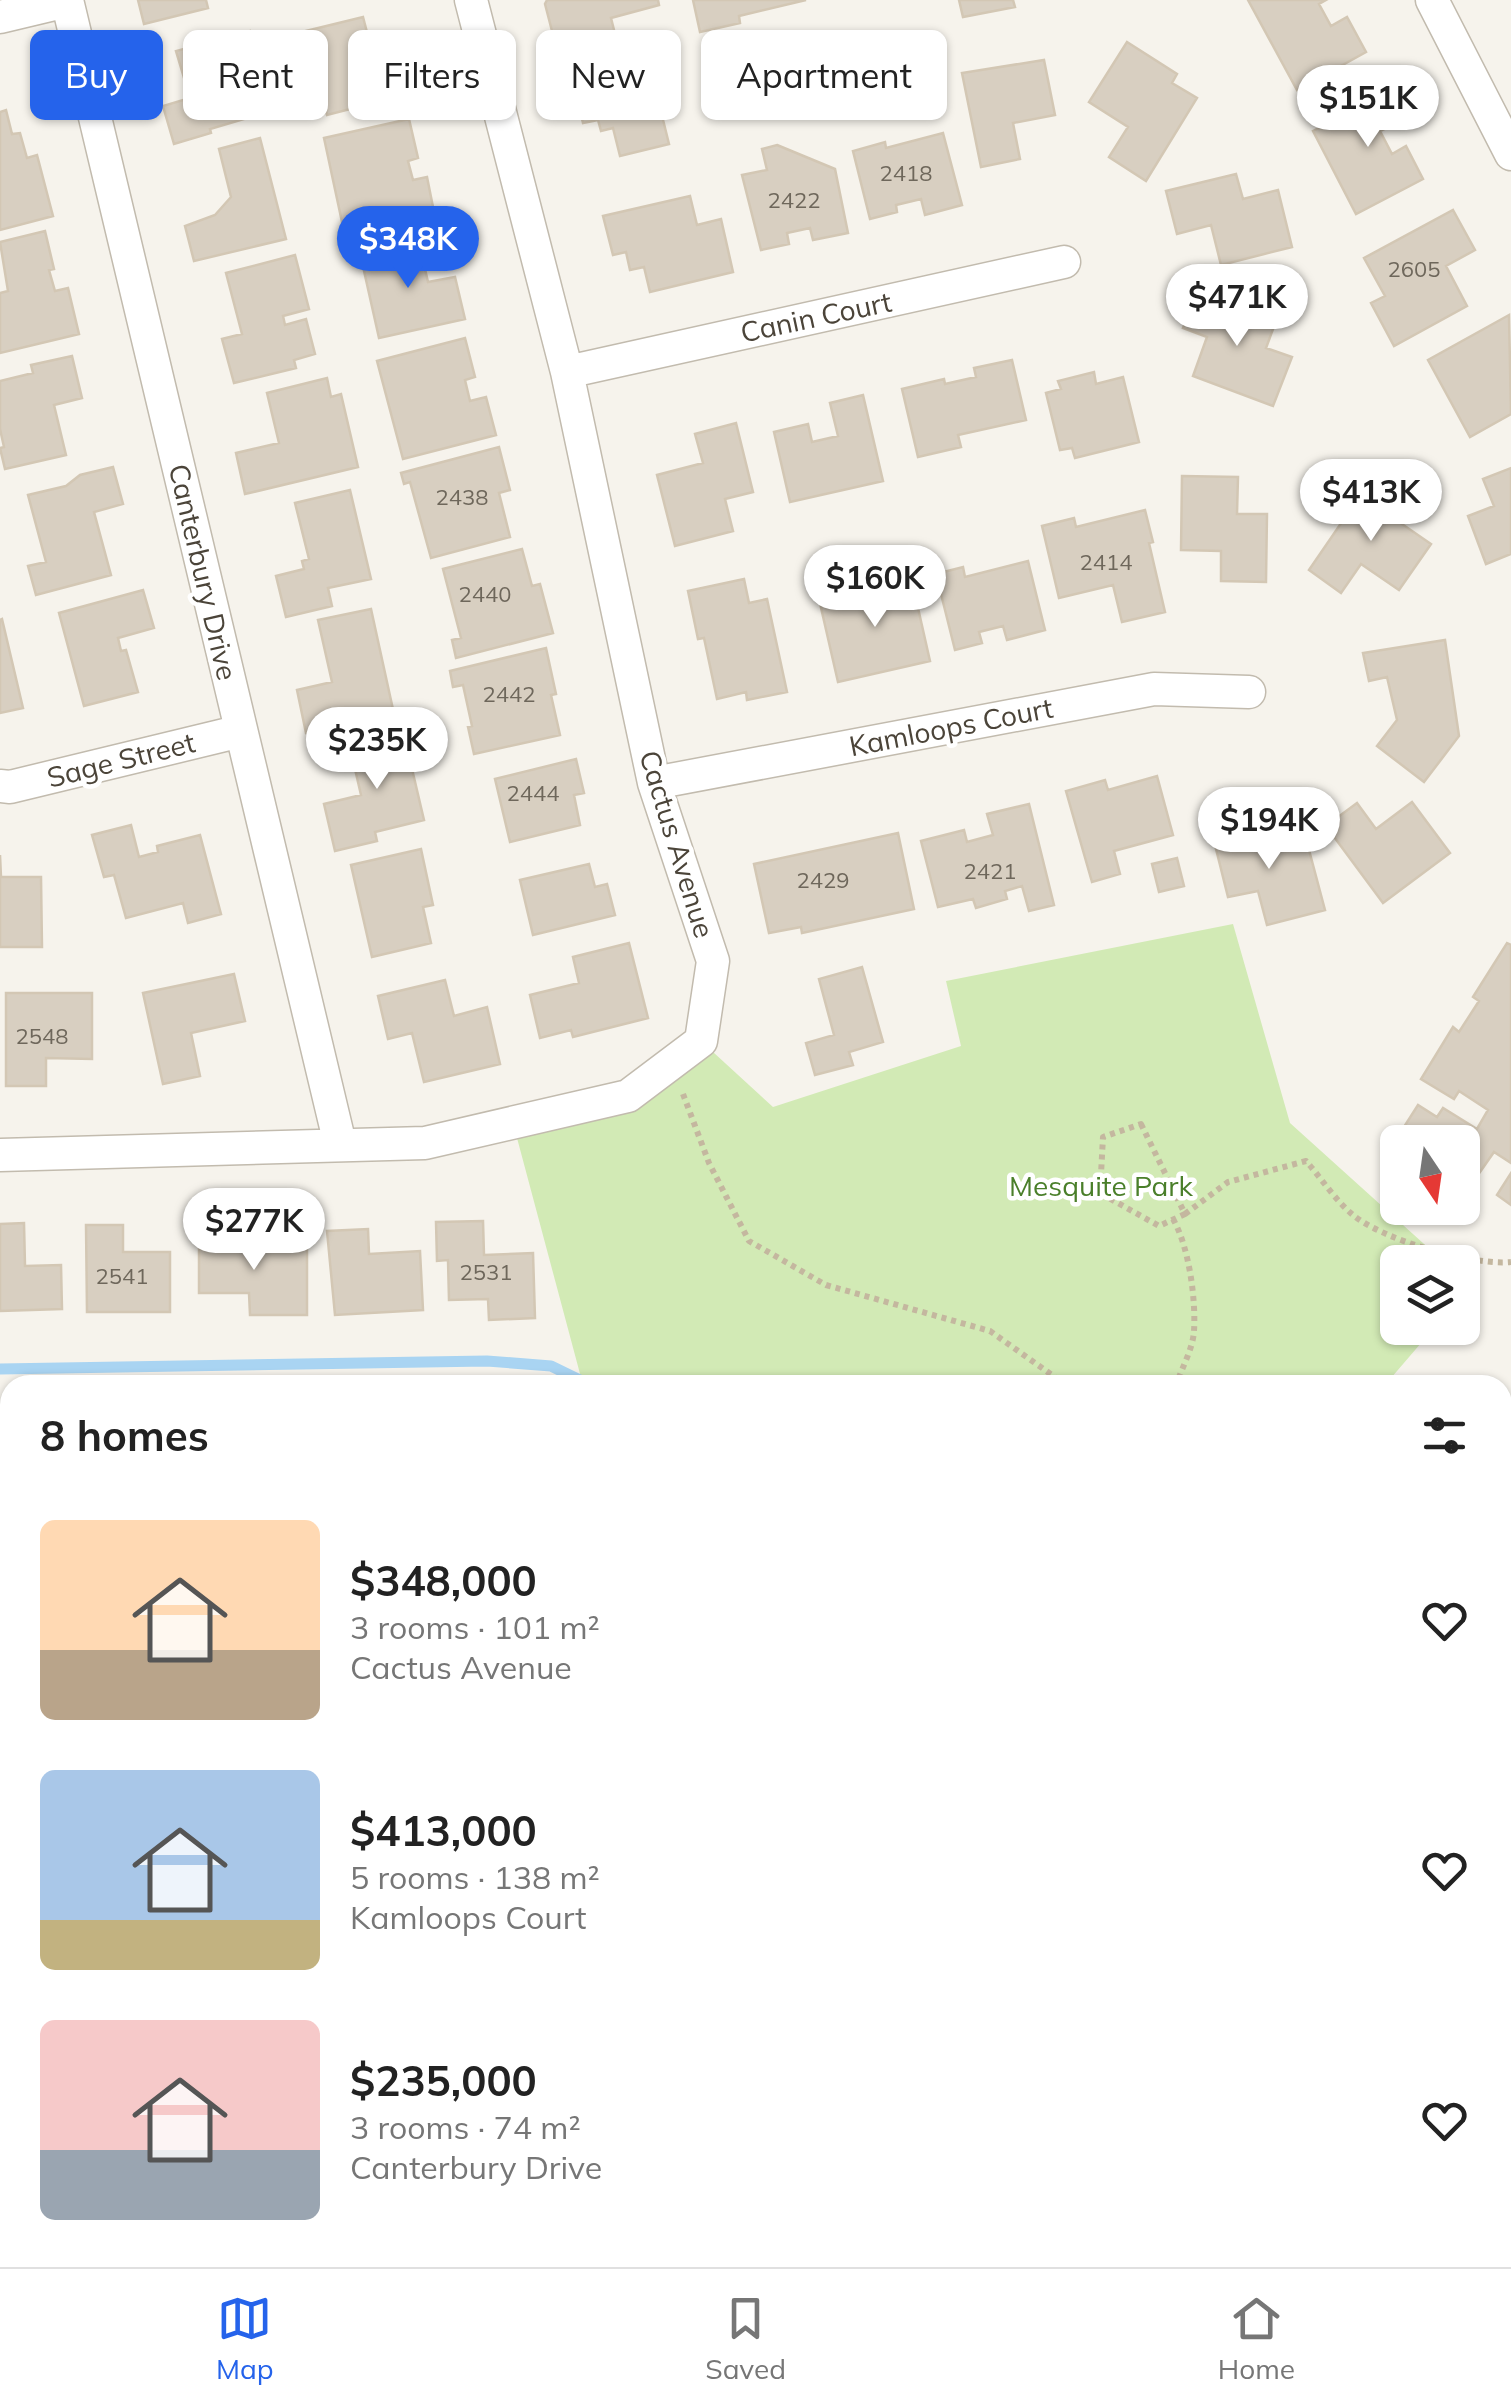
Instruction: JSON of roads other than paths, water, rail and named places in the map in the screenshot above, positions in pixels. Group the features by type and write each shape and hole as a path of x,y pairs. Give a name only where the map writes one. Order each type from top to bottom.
{"street":[{"name":"Cactus Avenue","path":"0,1155 425,1143 628,1096 701,1041 712,962 654,783 567,372 471,0"},
{"path":"1432,0 1511,154"},
{"path":"0,17 67,1"},
{"name":"Canterbury Drive","path":"67,1 340,1144"},
{"name":"Canin Court","path":"567,372 1064,262"},
{"name":"Kamloops Court","path":"654,783 1154,689 1250,692"},
{"name":"Sage Street","path":"0,786 10,787 242,731"}],"waterway":[{"path":"0,1369 487,1361 551,1366 569,1375"}],"park label":[{"name":"Mesquite Park","path":"1101,1186"}]}
